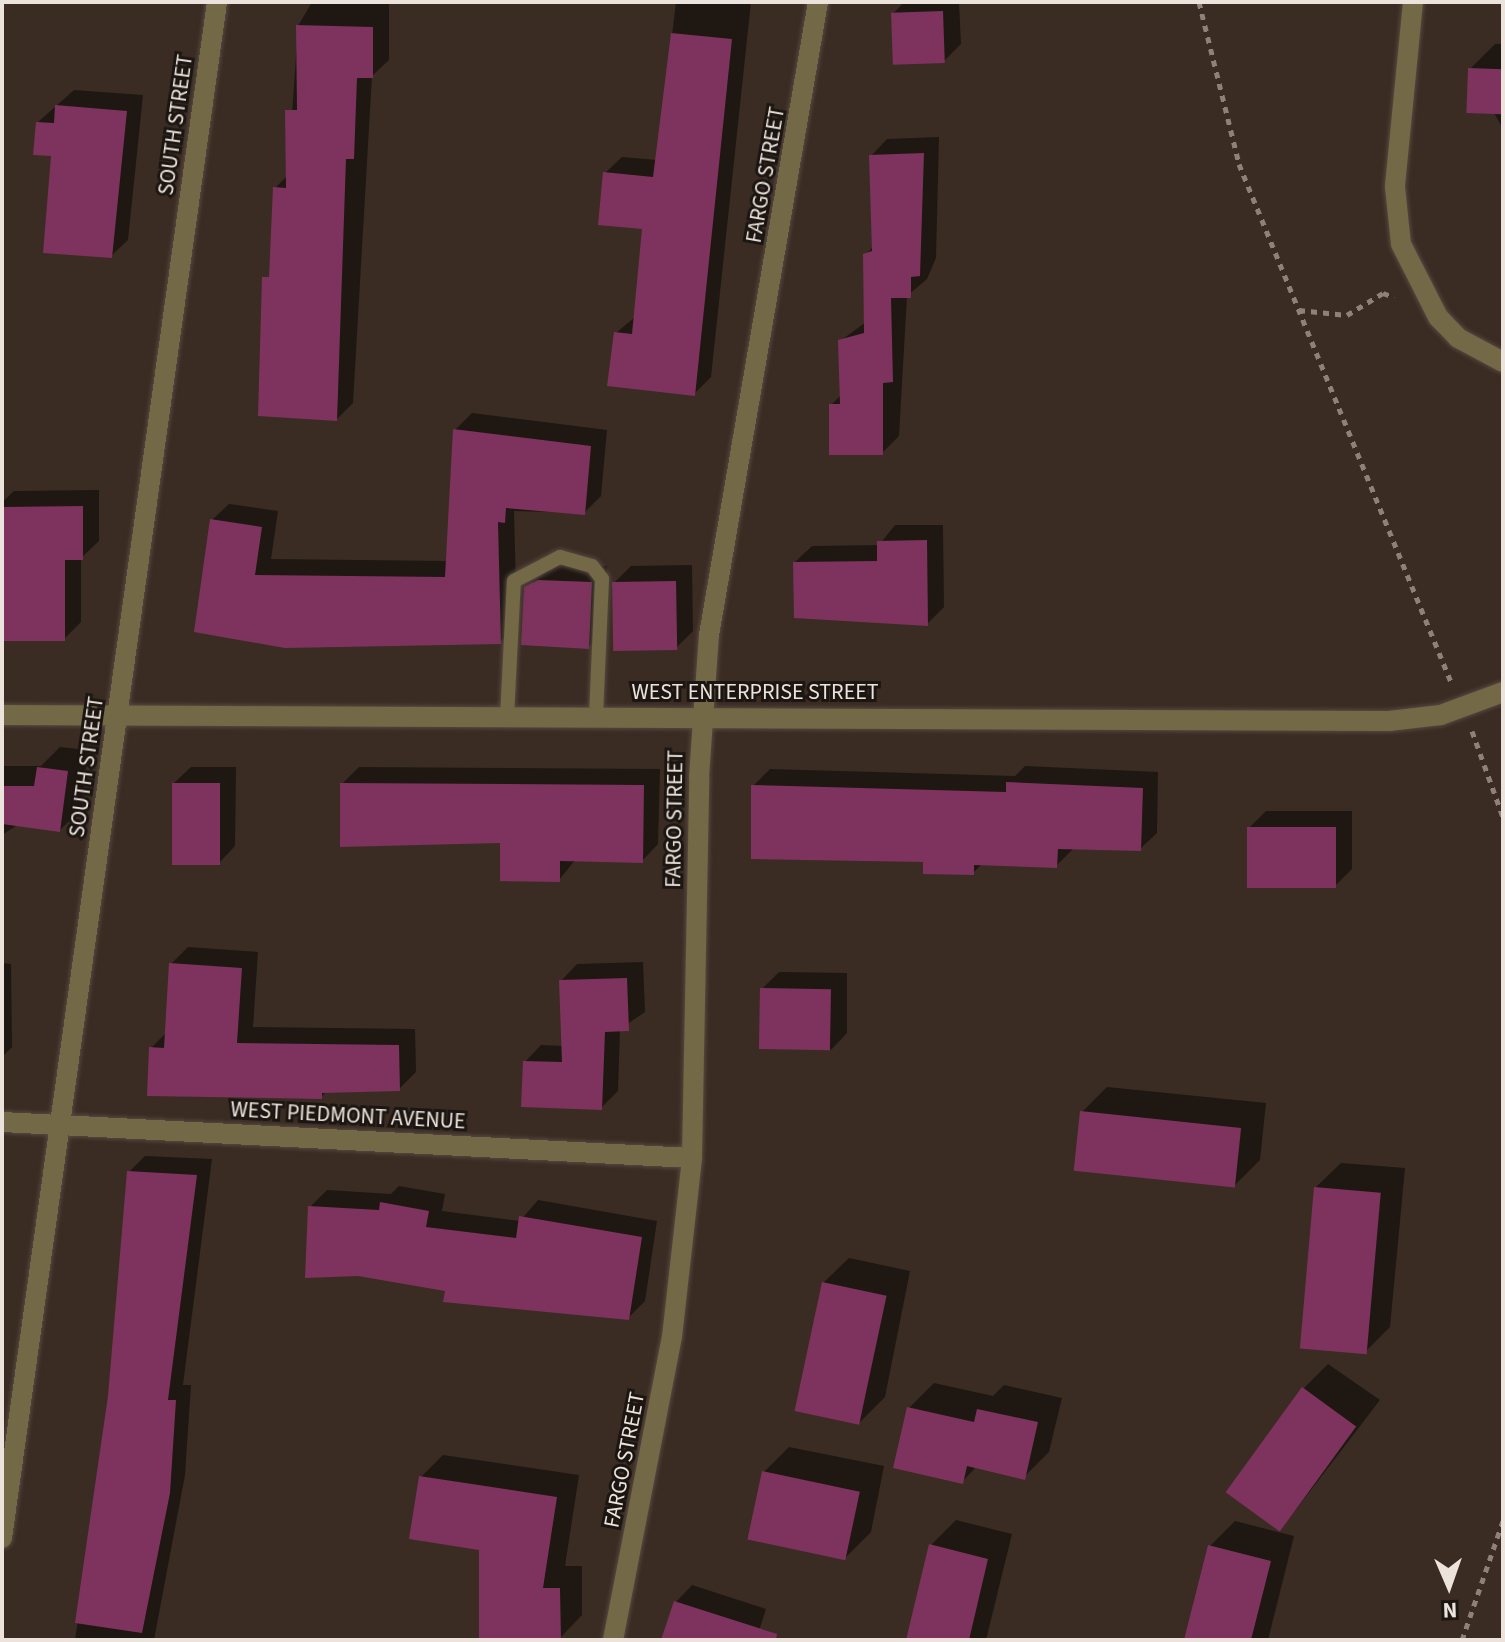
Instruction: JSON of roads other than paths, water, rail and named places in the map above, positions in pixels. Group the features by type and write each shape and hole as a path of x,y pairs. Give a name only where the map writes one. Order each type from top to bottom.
{"street":[{"name":"SOUTH STREET","path":"2,1538 217,2"},
{"name":"FARGO STREET","path":"613,1640 672,1337 692,1158 700,717 818,2"},
{"path":"1413,2 1395,187 1401,244 1435,312 1458,338 1503,362"},
{"name":"WEST ENTERPRISE STREET","path":"2,715 1389,721 1441,715 1503,692"},
{"name":"WEST PIEDMONT AVENUE","path":"2,1122 692,1158"}],"lane":[{"path":"507,717 514,581 560,557 592,566 602,579 596,717"}]}
